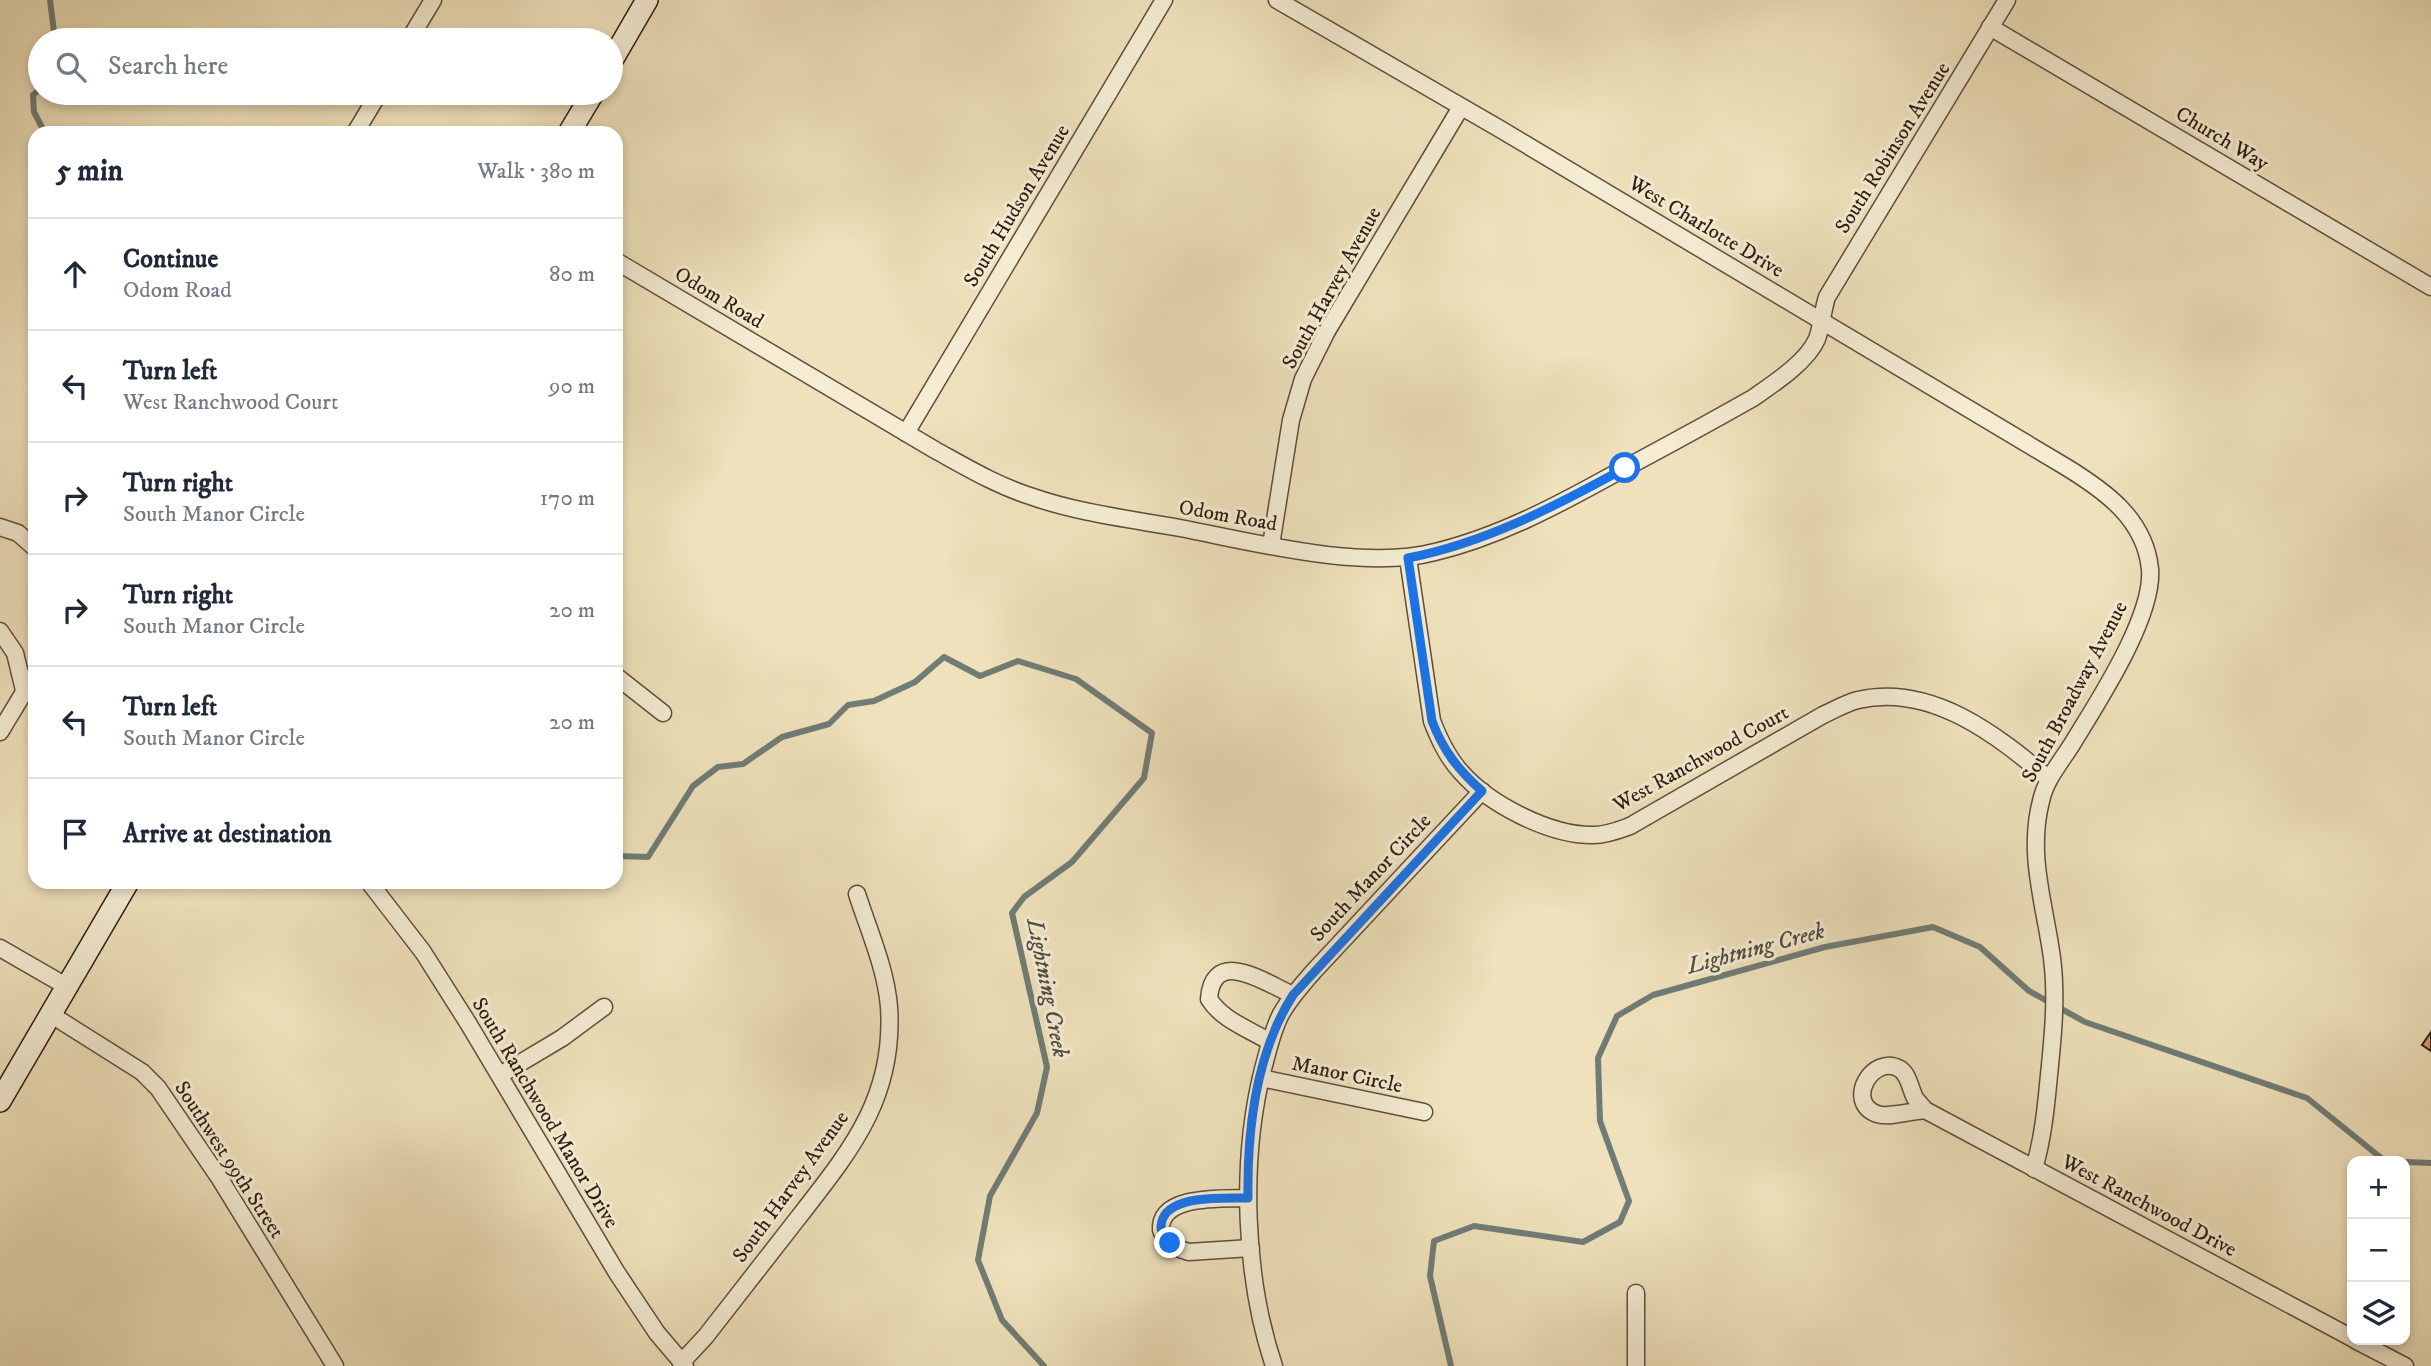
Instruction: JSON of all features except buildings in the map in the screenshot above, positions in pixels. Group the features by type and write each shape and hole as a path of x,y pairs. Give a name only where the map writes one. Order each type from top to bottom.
{"main road":[{"path":"623,41 647,0"},
{"path":"573,126 586,105"},
{"path":"0,1101 124,889"}],"street":[{"path":"417,28 433,0"},
{"name":"South Hudson Avenue","path":"906,433 1164,0"},
{"name":"West Charlotte Drive","path":"1277,0 1820,320 2110,496"},
{"name":"South Robinson Avenue","path":"1820,320 1827,297 2007,0"},
{"name":"Church Way","path":"1990,27 2431,288"},
{"path":"359,126 372,105"},
{"name":"South Harvey Avenue","path":"1272,545 1291,420 1303,379 1327,331 1461,107"},
{"name":"Odom Road","path":"623,265 985,478 1044,501 1272,545 1349,557 1408,558 1436,552 1487,535 1558,504 1741,405 1780,379 1810,351 1818,337 1820,320"},
{"name":"South Broadway Avenue","path":"2034,1169 2042,1141 2054,1028 2052,956 2035,860 2038,814 2049,779 2074,741 2138,628 2150,585 2146,550 2137,530 2110,496"},
{"path":"0,527 18,533 28,542"},
{"name":"West Ranchwood Court","path":"1408,558 1432,721 1440,743 1462,774 1501,805 1559,830 1595,835 1612,833 1651,816 1687,792 1824,715 1857,701 1891,696 1913,698 1965,719 1989,733 2049,779"},
{"path":"0,631 15,653 24,690"},
{"path":"623,682 663,713"},
{"path":"0,732 28,684"},
{"name":"South Manor Circle","path":"1275,1366 1263,1320 1251,1248 1248,1198 1253,1115 1270,1042 1280,1015 1293,995 1482,791"},
{"name":"South Ranchwood Manor Drive","path":"374,889 423,953 500,1075 617,1273 657,1333 683,1364"},
{"name":"South Harvey Avenue","path":"683,1364 846,1155 876,1099 887,1045 889,1005 882,972 857,894"},
{"path":"0,948 66,986"},
{"path":"1270,1042 1221,1014 1209,999 1214,981 1220,974 1233,970 1251,975 1293,995"},
{"path":"500,1075 562,1038 604,1007"},
{"name":"Southwest 99th Street","path":"50,1014 142,1072 158,1088 220,1179 335,1366"},
{"name":"Manor Circle","path":"1261,1078 1424,1112"},
{"name":"West Ranchwood Drive","path":"1925,1110 2347,1335"},
{"path":"1248,1198 1176,1205 1164,1216 1161,1230 1170,1243 1189,1252 1251,1248"},
{"path":"1636,1293 1636,1366"},
{"name":"West Ranchwood Drive","path":"2365,1345 2405,1366"}],"waterway":[{"name":"Lightning Creek","path":"50,0 54,28"},
{"name":"Lightning Creek","path":"34,105 41,126"},
{"name":"Lightning Creek","path":"623,856 648,857 693,786 718,767 743,764 782,737 829,724 848,705 874,701 915,682 944,657 980,676 1018,661 1076,679 1152,733 1144,778 1072,862 1024,897 1012,913 1047,1067 1037,1113 990,1196 978,1260 1002,1320 1044,1366"},
{"name":"Lightning Creek","path":"1451,1366 1430,1276 1434,1241 1474,1226 1583,1242 1620,1222 1629,1201 1600,1121 1598,1058 1617,1016 1653,995 1825,947 1933,927 1980,947 2029,991 2085,1022 2307,1098 2379,1156"},
{"name":"Lightning Creek","path":"2410,1162 2431,1163"}],"route":[{"path":"1170,1243 1163,1236 1160,1224 1169,1210 1176,1205 1248,1198 1253,1115 1261,1078 1280,1015 1293,995 1482,791 1462,774 1450,759 1440,743 1432,721 1408,558 1487,535 1558,504 1625,468"}]}
